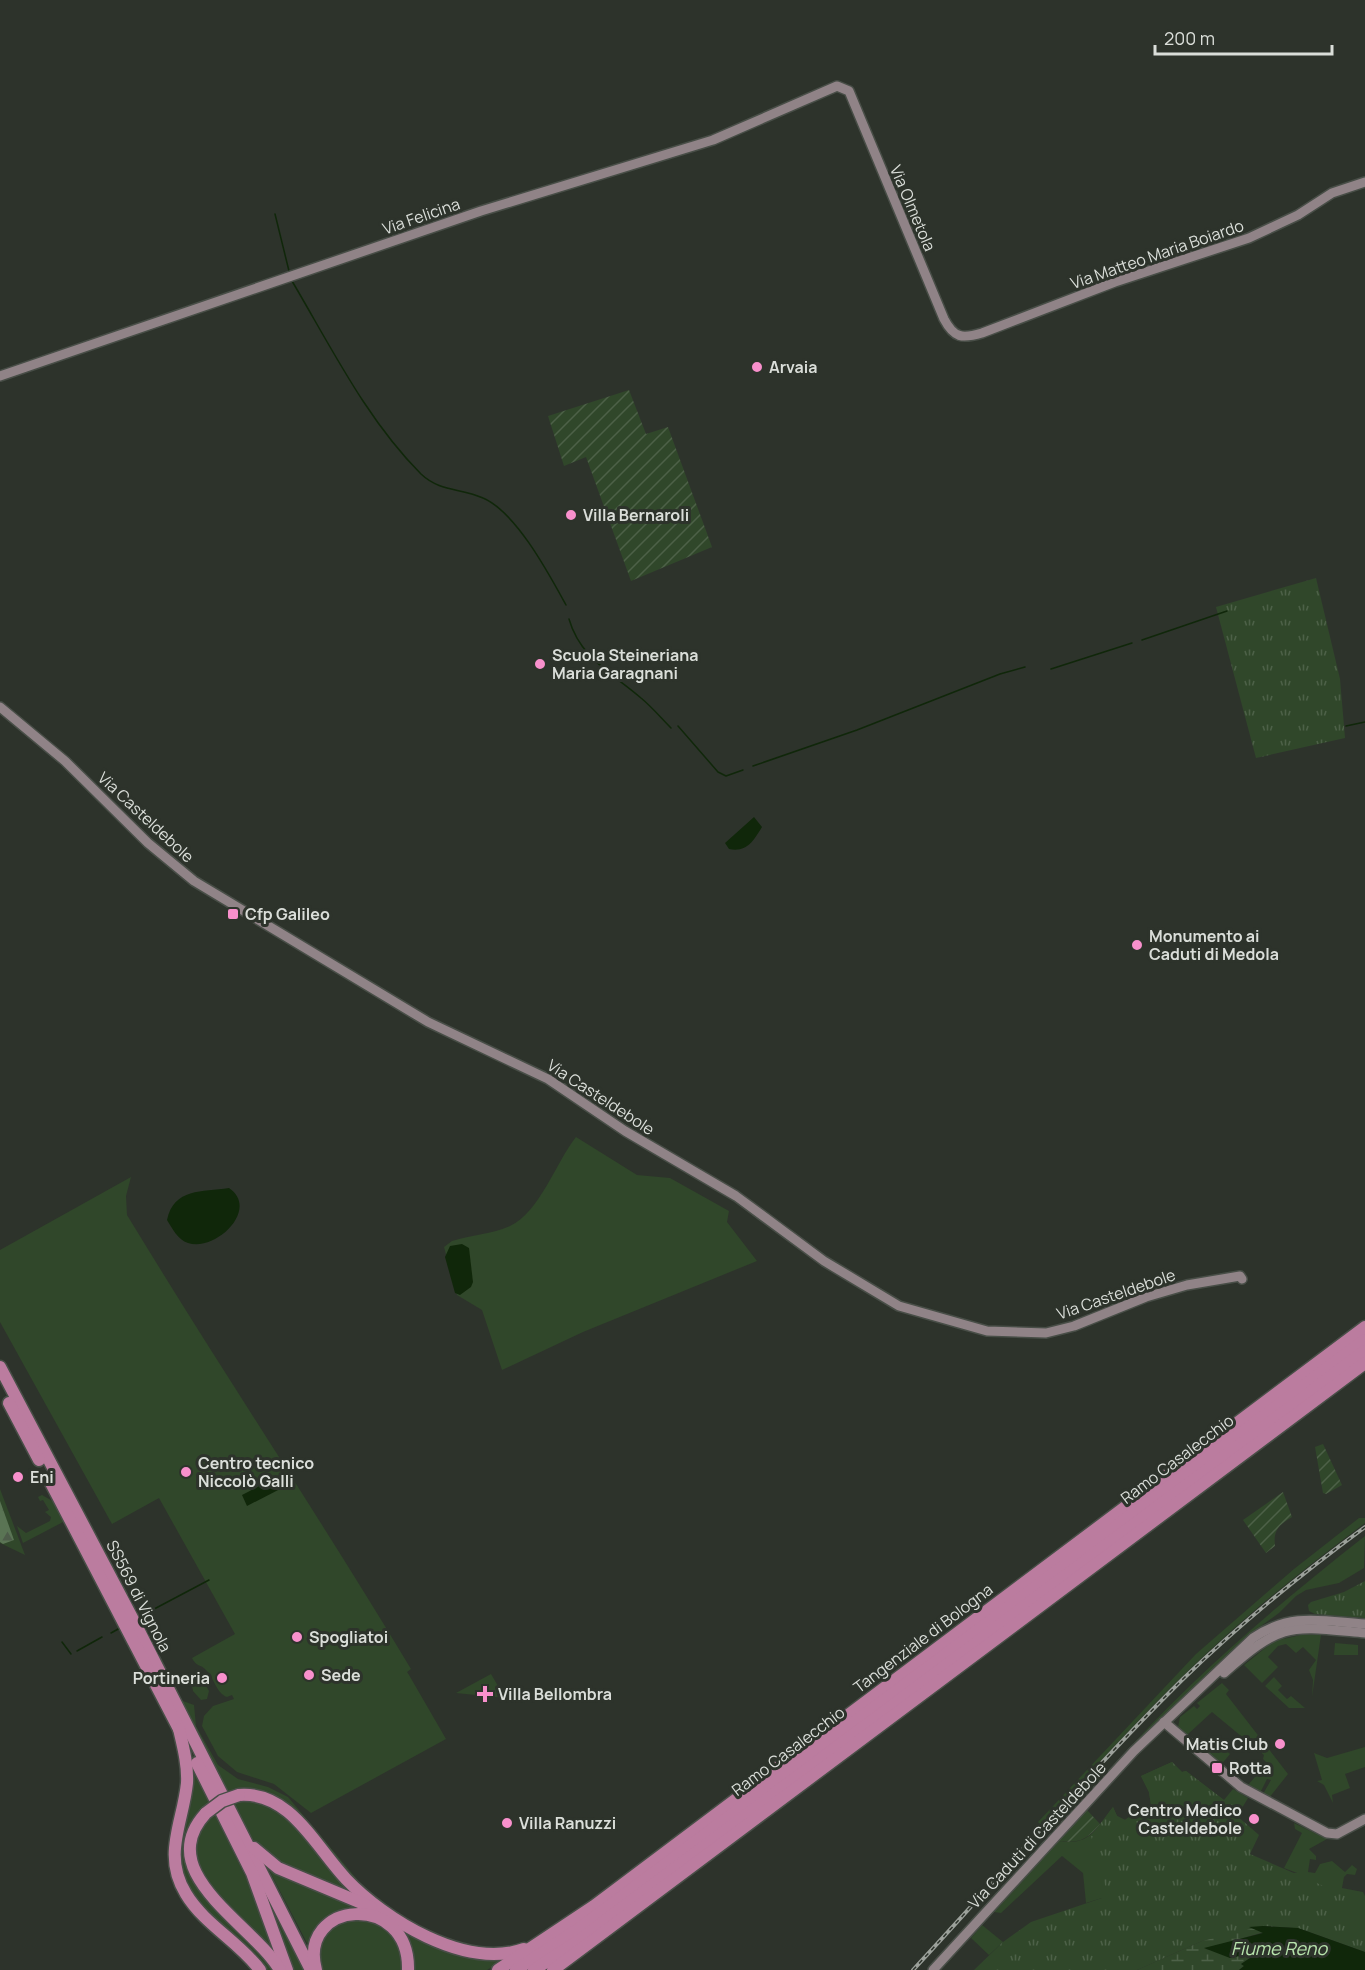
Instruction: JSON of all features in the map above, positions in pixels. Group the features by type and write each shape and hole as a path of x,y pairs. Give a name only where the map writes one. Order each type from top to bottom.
{"highway":[{"name":"Tangenziale di Bologna","path":"498,1970 594,1906 1365,1327"},
{"name":"Ramo Casalecchio","path":"516,1970 580,1928 1365,1340"},
{"name":"Ramo Casalecchio","path":"534,1970 586,1936 1365,1351"},
{"path":"554,1970 1365,1363"},
{"name":"SS569 di Vignola","path":"0,1367 162,1686 232,1812 311,1970"},
{"name":"SS569 di Vignola","path":"0,1385 162,1686"},
{"name":"SS569 di Vignola","path":"176,1713 179,1729 252,1873 287,1970"},
{"path":"179,1729 187,1775 173,1844 174,1864 179,1881 189,1899 260,1970"},
{"path":"280,1970 262,1945 203,1888 195,1876 191,1861 191,1844 196,1826 206,1813 222,1801 238,1795 265,1797 283,1807 347,1880 397,1920"},
{"path":"232,1812 253,1847 272,1864 397,1920 444,1948 493,1956 519,1951 594,1906"},
{"path":"316,1970 315,1947 323,1930 337,1918 361,1913 381,1918 398,1933 405,1947 408,1970"}],"street":[{"name":"Via Felicina","path":"0,376 480,211 713,140 827,88 842,86 849,91"},
{"name":"Via Olmetola","path":"849,91 932,292 953,334"},
{"name":"Via Matteo Maria Boiardo","path":"953,334 963,338 982,333 1115,282 1249,238 1298,215 1332,193 1365,182"},
{"name":"Via Casteldebole","path":"0,707 65,761 148,843 194,881 417,1016 548,1079 625,1131 736,1196 824,1261 899,1306 987,1331 1046,1333 1074,1326 1144,1298 1188,1285 1228,1277 1240,1276 1242,1279"},
{"path":"1182,1706 1248,1642 1272,1626 1300,1619 1365,1624"},
{"path":"1182,1706 1258,1643 1273,1635 1302,1628 1365,1633"},
{"name":"Via Caduti di Casteldebole","path":"933,1970 1134,1751 1182,1706"},
{"path":"1164,1722 1241,1787 1327,1833 1337,1834 1365,1819"}],"green space":[{"path":"629,390 646,434 668,427 712,547 631,581 586,457 564,466 548,416"},
{"path":"1316,578 1340,679 1345,738 1256,758 1216,607"},
{"path":"576,1137 637,1175 670,1178 729,1211 727,1222 757,1261 583,1332 502,1370 482,1310 457,1295 444,1247 452,1241 503,1229 521,1219 539,1198"},
{"name":"Centro tecnico Niccolò Galli","path":"131,1177 126,1196 127,1215 411,1669 407,1672 446,1739 311,1813 274,1784 237,1772 218,1756 202,1726 204,1716 213,1706 234,1699 232,1695 227,1697 223,1695 204,1668 195,1663 192,1658 235,1634 159,1498 112,1524 0,1322 0,1250"},
{"path":"1323,1444 1342,1485 1326,1494 1323,1493 1315,1447"},
{"path":"0,1489 25,1555 0,1543"},
{"path":"1283,1492 1292,1517 1278,1529 1275,1546 1266,1553 1243,1520"},
{"path":"42,1495 56,1503 65,1521 23,1543 17,1526 26,1533 50,1521 51,1517 45,1512 49,1510 43,1500 40,1501 38,1497"},
{"path":"0,1501 14,1540 3,1544 0,1542"},
{"path":"1359,1518 1365,1518 1365,1523 1281,1588 1198,1661 1041,1825 1038,1822 1196,1654 1294,1569"},
{"path":"1365,1536 1364,1568 1339,1583 1306,1590 1296,1596 1279,1613 1246,1637 1112,1767 1202,1674 1297,1590"},
{"path":"1365,1581 1365,1618 1315,1614 1309,1611 1308,1605 1311,1602 1344,1592"},
{"path":"1305,1634 1321,1635 1312,1697 1313,1680 1309,1670 1316,1660 1303,1647 1296,1653 1286,1644 1278,1646 1268,1657 1278,1667 1262,1683 1244,1665 1274,1641"},
{"path":"1335,1643 1358,1645 1358,1655 1334,1655"},
{"path":"491,1674 505,1698 456,1693"},
{"path":"196,1676 201,1677 209,1691 207,1699 201,1700 193,1691 191,1681"},
{"path":"1274,1677 1282,1686 1278,1690 1287,1699 1291,1696 1305,1708 1289,1708 1265,1686"},
{"path":"1222,1683 1229,1690 1226,1694 1288,1774 1269,1798 1263,1794 1271,1780 1267,1779 1260,1793 1248,1785 1267,1763 1263,1759 1264,1755 1212,1712 1187,1735 1178,1727 1180,1717 1194,1706 1197,1709 1200,1706 1197,1703"},
{"path":"180,1702 194,1705 196,1726 218,1765 238,1779 268,1787 288,1797 361,1884 392,1914 349,1878 301,1820 287,1808 272,1798 255,1793 236,1792 238,1799 265,1800 284,1811 336,1872 360,1896 359,1898 302,1877 271,1860 260,1849 248,1832 210,1762"},
{"path":"1214,1740 1230,1754 1221,1765 1205,1751"},
{"path":"1365,1747 1365,1767 1345,1774 1350,1788 1332,1795 1333,1803 1324,1785 1317,1781 1322,1780 1314,1753 1327,1758"},
{"path":"1172,1762 1182,1772 1186,1771 1225,1801 1199,1869 1297,1873 1284,1868 1302,1833 1295,1829 1294,1823 1327,1839 1309,1849 1316,1856 1316,1860 1310,1859 1308,1872 1315,1873 1320,1864 1332,1861 1345,1872 1352,1865 1357,1869 1355,1875 1347,1874 1344,1877 1342,1888 1363,1892 1365,1896 1365,1939 1102,1898 1086,1903 1083,1873 1062,1856 1001,1913 994,1912 1059,1841 1070,1842 1085,1838 1097,1829 1113,1807 1117,1816 1125,1820 1138,1810 1151,1805 1149,1792 1141,1776"},
{"path":"1172,1762 1182,1772 1186,1771 1224,1800 1233,1789 1248,1798 1237,1816 1259,1835 1250,1854 1349,1897 1343,1920 1346,1926 1365,1928 1365,1952 1298,1928 1263,1926 1202,1941 1137,1970 974,1970 1003,1942 1031,1922 1102,1898 1107,1892 1091,1836 1113,1807 1117,1816 1125,1820 1138,1810 1151,1805 1149,1792 1141,1776"},
{"path":"190,1770 194,1770 247,1880 276,1954 209,1889 200,1876 194,1862 193,1847 197,1831 208,1814 204,1809 189,1832 186,1854 193,1875 207,1896 262,1952 276,1970 264,1970 252,1955 196,1900 186,1884 179,1866 176,1846 178,1827 190,1780"},
{"path":"1087,1810 1100,1824 1096,1829 1087,1837 1077,1841 1059,1841"},
{"path":"250,1854 307,1970 291,1970"},
{"path":"268,1868 359,1908 337,1913 311,1942 307,1943"},
{"path":"360,1915 393,1930 406,1970 320,1970 317,1952 329,1929"},
{"path":"392,1920 431,1943 456,1953 502,1958 502,1961 487,1970 411,1970"},
{"path":"982,1925 1003,1942 989,1955 971,1938"},
{"path":"1248,1927 1264,1932 1205,1949 1224,1953 1249,1954 1250,1958 1241,1964 1244,1966 1239,1970 1137,1970 1202,1941"}],"water":[{"path":"754,817 762,827 753,841 741,849 729,849 725,843"},
{"path":"229,1188 237,1197 240,1207 231,1227 211,1241 199,1244 188,1243 178,1237 167,1220 176,1202 199,1191"},
{"path":"462,1244 469,1248 473,1282 471,1287 460,1295 455,1293 445,1257 450,1246"},
{"path":"277,1477 282,1488 247,1506 242,1495"},
{"name":"Fiume Reno","path":"1249,1927 1298,1928 1365,1952 1365,1970 1239,1970 1244,1966 1241,1964 1250,1958 1249,1954 1230,1958 1204,1948 1263,1933"}],"waterway":[{"path":"275,214 289,271"},
{"path":"292,281 351,382 402,453 428,480 443,487 483,498 508,516 530,545 566,605"},
{"path":"1142,640 1227,611"},
{"path":"569,619 574,633 589,655 645,701 671,728"},
{"path":"1051,669 1132,643"},
{"path":"753,766 857,730 1000,674 1025,667"},
{"path":"1346,726 1365,722"},
{"path":"678,726 718,772 726,776 743,770"},
{"path":"139,1617 209,1580"},
{"path":"111,1633 120,1628"},
{"path":"77,1651 102,1637"},
{"path":"62,1642 71,1654"}],"railway":[{"path":"913,1970 1080,1786 1183,1679 1271,1600 1365,1527"}],"place":[{"name":"Arvaia","path":"757,367"},
{"name":"Villa Bernaroli","path":"571,515"},
{"name":"Scuola Steineriana Maria Garagnani","path":"540,664"},
{"name":"Cfp Galileo","path":"233,914"},
{"name":"Monumento ai Caduti di Medola","path":"1137,945"},
{"name":"Centro tecnico Niccolò Galli","path":"186,1472"},
{"name":"Eni","path":"18,1477"},
{"name":"Spogliatoi","path":"297,1637"},
{"name":"Sede","path":"309,1675"},
{"name":"Portineria","path":"222,1678"},
{"name":"Villa Bellombra","path":"485,1694"},
{"name":"Matis Club","path":"1280,1744"},
{"name":"Rotta","path":"1217,1768"},
{"name":"Centro Medico Casteldebole","path":"1254,1819"},
{"name":"Villa Ranuzzi","path":"507,1823"}]}
